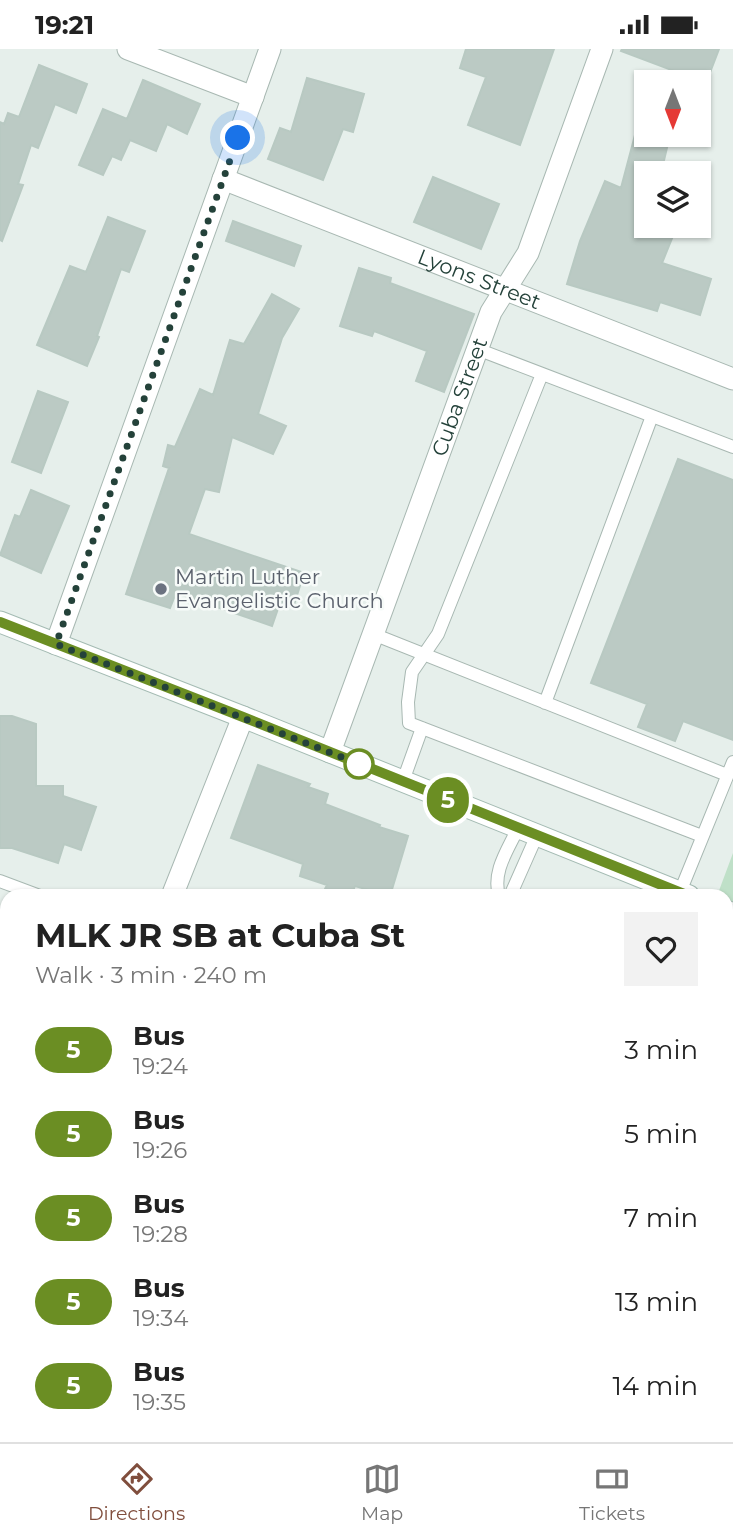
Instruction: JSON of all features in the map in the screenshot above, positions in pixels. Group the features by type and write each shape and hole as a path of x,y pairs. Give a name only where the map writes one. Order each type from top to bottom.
{"street":[{"path":"128,49 253,97"},
{"path":"56,644 270,49"},
{"name":"Cuba Street","path":"330,752 491,312 528,253 602,49"},
{"name":"Lyons Street","path":"223,179 733,379"},
{"path":"0,622 672,889"},
{"path":"175,889 243,717"}],"lane":[{"path":"477,349 733,447"},
{"path":"542,374 438,634 412,673 408,702 410,723 702,837"},
{"path":"545,703 652,416"},
{"path":"373,634 727,775"},
{"path":"402,781 422,728"},
{"path":"686,889 702,837 733,762"},
{"path":"497,889 498,869 528,831"},
{"path":"512,889 528,831"},
{"path":"0,880 22,889"}],"green space":[{"path":"733,853 733,889 720,889"}],"building":[{"path":"466,49 554,49 520,145 468,125 486,77 460,68"},
{"path":"719,49 711,70 671,70 621,51"},
{"path":"39,65 87,84 76,113 55,104 38,148 31,145 18,184 23,185 2,241 0,122 4,124 8,113 19,117"},
{"path":"307,78 364,94 353,132 343,129 323,180 268,159 280,128 291,132"},
{"path":"143,80 200,104 187,134 167,124 156,151 130,140 121,160 112,156 103,175 79,165 103,109 127,119"},
{"path":"634,139 634,147 667,147 664,161 634,161 634,238 672,238 662,263 711,279 700,315 660,302 657,311 567,284 580,241 605,181 621,188"},
{"path":"433,177 499,204 481,249 414,222"},
{"path":"108,217 145,231 129,272 121,269 87,366 37,345 70,266 86,272"},
{"path":"233,221 301,246 294,266 226,241"},
{"path":"359,268 391,278 390,283 474,314 444,392 416,381 427,351 374,331 372,336 340,326"},
{"path":"272,294 299,309 282,338 258,414 286,426 273,454 232,437 219,492 205,489 189,534 304,573 293,608 280,603 272,626 176,593 170,608 126,594 169,468 163,466 168,445 175,447 200,389 213,395 230,340 244,344"},
{"path":"38,391 68,402 41,473 12,462"},
{"path":"678,459 733,480 733,740 683,721 675,741 638,727 647,704 591,683"},
{"path":"31,490 69,506 41,573 0,555 15,515 20,517"},
{"path":"0,716 12,716 36,724 36,786 63,786 63,796 96,807 81,850 64,844 58,863 12,848 0,848"},
{"path":"258,765 310,784 308,787 328,794 325,804 408,836 392,889 366,889 355,886 354,889 325,889 327,885 300,876 303,864 231,838"}],"bus line":[{"name":"5","path":"0,622 672,889"}],"place":[{"name":"Martin Luther Evangelistic Church","path":"161,589"}],"route":[{"path":"238,138 56,644 359,764"}]}
